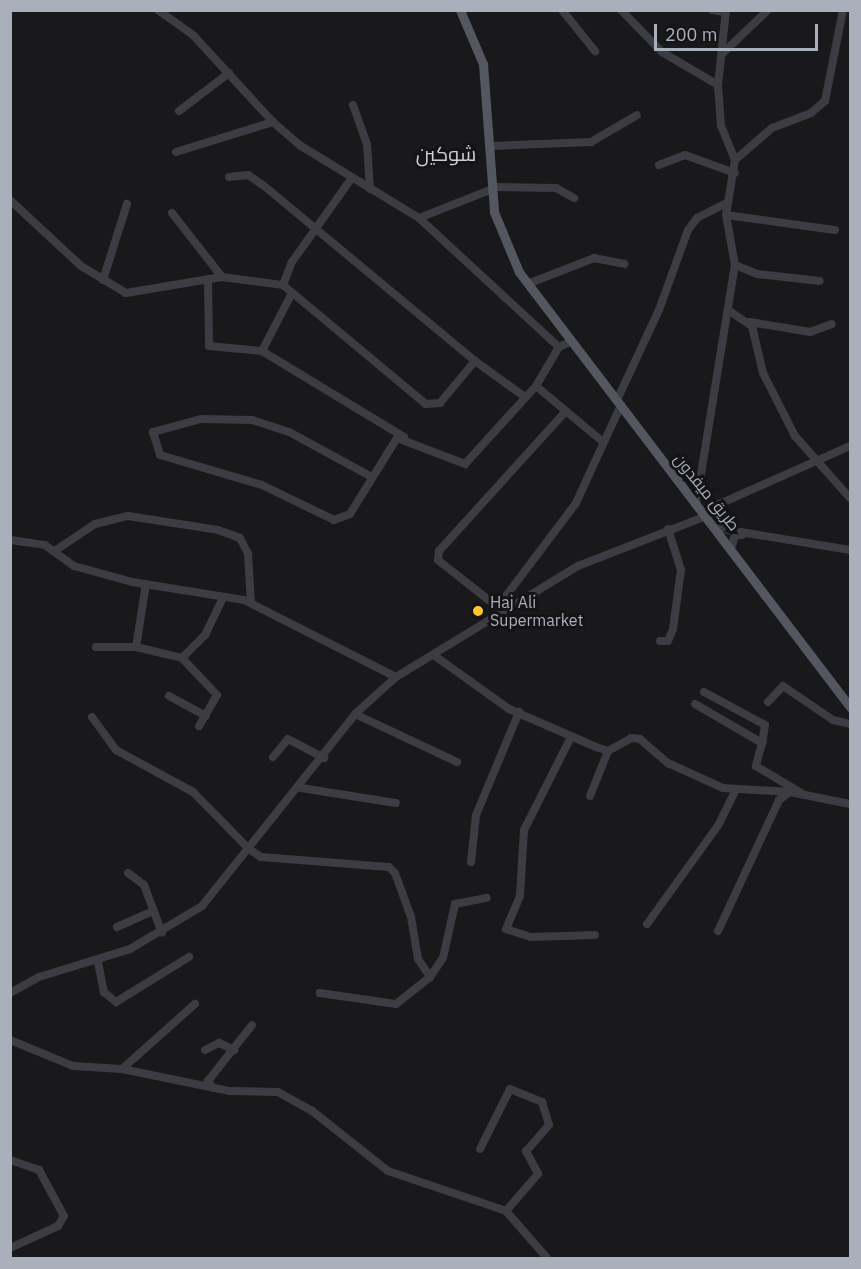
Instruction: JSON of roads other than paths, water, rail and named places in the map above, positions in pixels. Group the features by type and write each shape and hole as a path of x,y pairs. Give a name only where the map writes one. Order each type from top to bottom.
{"main road":[{"name":"طريق ميفدون","path":"460,10 483,64 493,188 510,255 570,342 619,403 682,489 732,546 850,707"},
{"name":"طريق ميفدون","path":"466,10 488,68 493,188 517,259 539,299"}],"street":[{"path":"158,10 193,34 273,122 351,178 419,218 559,347"},
{"path":"562,10 595,51"},
{"path":"621,10 662,52 717,85"},
{"path":"701,510 700,480 735,265 726,215 735,173 735,160 721,126 717,85 723,53 726,11 712,10"},
{"path":"723,53 768,10"},
{"path":"735,160 772,128 811,113 825,101 843,10"},
{"path":"179,111 229,74"},
{"path":"353,105 367,144 370,189"},
{"path":"492,146 591,142 637,115"},
{"path":"176,152 273,122"},
{"path":"660,165 685,155 735,173"},
{"path":"229,177 248,175 318,226 475,361 525,397"},
{"path":"283,285 318,226 351,178"},
{"path":"419,218 493,188 556,188 574,198"},
{"path":"10,200 52,242 103,280 134,295 222,277 283,285 291,295 426,404 437,405 475,361"},
{"path":"500,604 566,519 603,442 659,310 688,230 697,218 728,202"},
{"path":"103,280 127,204"},
{"path":"172,213 222,277"},
{"path":"726,215 835,230"},
{"path":"530,284 594,258 624,264"},
{"path":"735,265 757,273 820,281"},
{"path":"208,279 208,346 262,351 408,440 465,464 536,386 559,347 570,342"},
{"path":"262,351 291,295"},
{"path":"728,310 750,322 810,332 832,324"},
{"path":"750,322 779,412 818,463 850,498"},
{"path":"536,386 603,442"},
{"path":"504,612 500,604 438,560 439,551 566,411"},
{"path":"370,476 289,432 252,420 201,419 153,432 160,454 262,485 334,520 350,514 370,476 398,438 408,440"},
{"path":"10,993 39,977 98,962 162,933 202,906 301,788 355,714 396,677 435,656 578,566 668,530 701,510 717,506 818,463 850,446"},
{"path":"682,489 700,480"},
{"path":"56,550 95,524 128,516 218,530 240,538 248,554 251,603"},
{"path":"716,528 744,535 850,550"},
{"path":"660,641 668,641 673,629 681,570 668,530"},
{"path":"732,546 735,535 744,535"},
{"path":"10,540 56,550 74,566 146,584 251,603 396,677"},
{"path":"136,647 146,584"},
{"path":"182,658 205,635 223,598"},
{"path":"96,647 136,647 182,658 217,695 199,726"},
{"path":"435,656 519,712 571,737 608,751"},
{"path":"768,702 783,686 834,720 850,724"},
{"path":"704,692 765,725 756,766 802,794"},
{"path":"169,696 206,716"},
{"path":"695,704 762,743"},
{"path":"471,862 476,815 519,712"},
{"path":"355,714 458,762"},
{"path":"92,717 116,750 194,792 249,849 261,857 391,868 411,917 418,959 430,976"},
{"path":"571,737 524,830 520,896 506,929 531,937 595,935"},
{"path":"590,796 608,751 631,738 643,740 668,763 735,791 790,792 850,804"},
{"path":"273,757 288,739 324,758"},
{"path":"301,788 396,803"},
{"path":"647,924 719,824 735,791"},
{"path":"718,931 779,800 790,792"},
{"path":"128,873 144,885 162,933"},
{"path":"320,993 400,1003 430,976 443,958 455,904 486,898"},
{"path":"117,927 153,911"},
{"path":"98,962 104,992 116,1002 189,957"},
{"path":"122,1069 195,1004"},
{"path":"213,1088 208,1082 252,1025"},
{"path":"10,1040 73,1066 122,1069 213,1088 278,1092 311,1110 388,1171 506,1211 548,1258"},
{"path":"205,1050 219,1043 234,1050"},
{"path":"480,1149 510,1089 543,1101 549,1125 526,1151 538,1174 506,1211"},
{"path":"10,1160 39,1170 64,1216 58,1226 10,1248"}],"place":[{"name":"Haj Ali Supermarket","path":"478,611"}],"district":[{"name":"شوكين","path":"446,153"}]}
